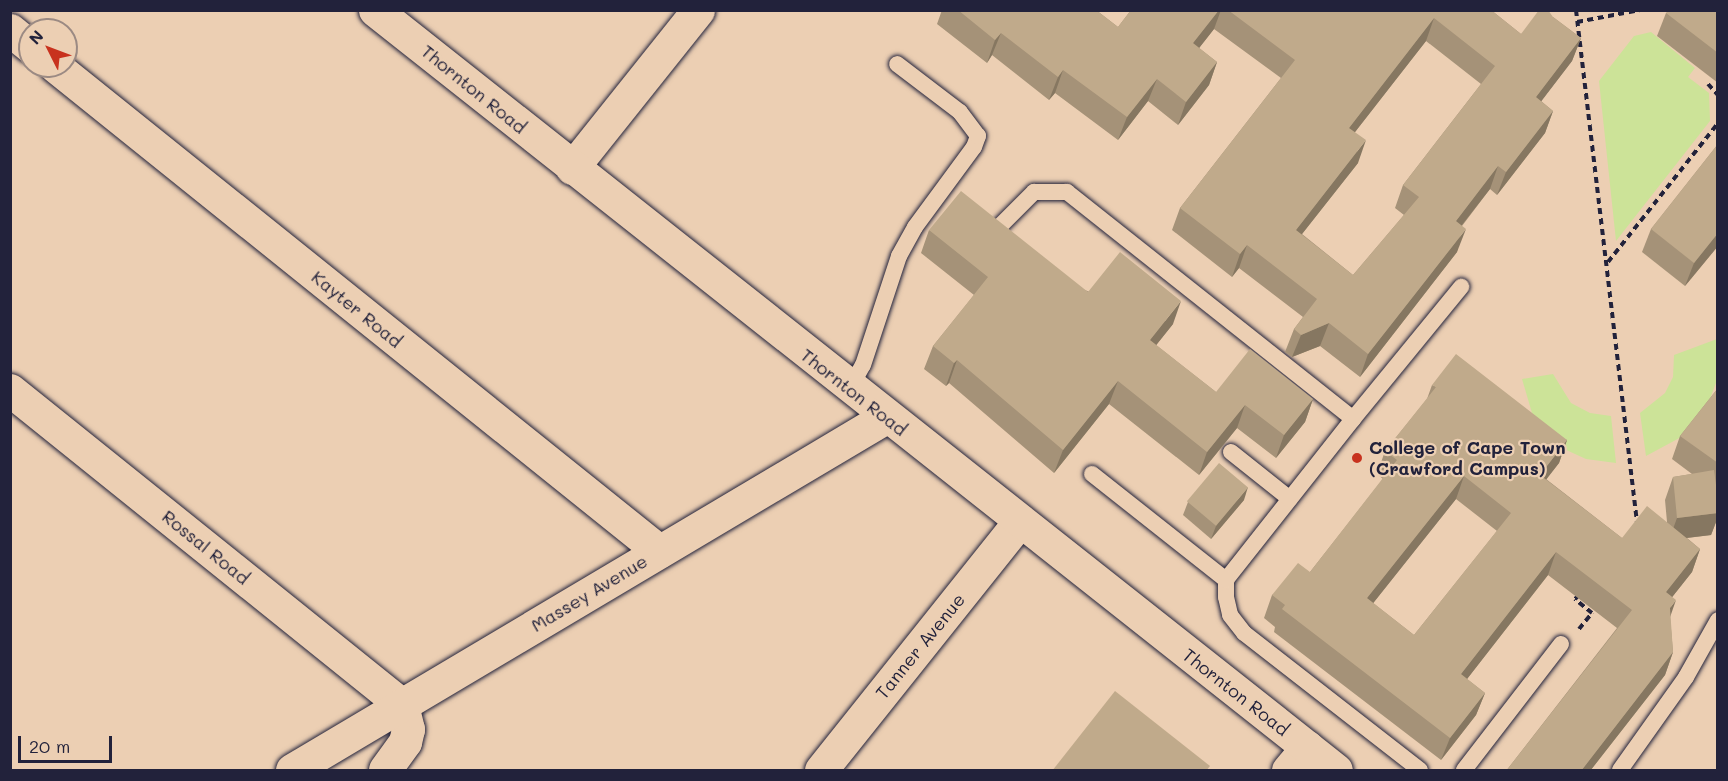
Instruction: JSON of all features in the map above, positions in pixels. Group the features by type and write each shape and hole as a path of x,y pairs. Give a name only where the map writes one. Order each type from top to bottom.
{"street":[{"name":"Thornton Road","path":"375,10 1019,522 1298,759 1336,771"},
{"path":"572,168 698,10"},
{"name":"Kayter Road","path":"70,78 659,551"},
{"name":"Rossal Road","path":"10,390 402,705"},
{"name":"Massey Avenue","path":"292,771 886,417"},
{"name":"Tanner Avenue","path":"821,771 1019,522"},
{"path":"385,771 405,742 408,729 402,705"}],"lane":[{"path":"850,388 863,365 899,256 915,227 974,147 978,136 960,112 897,64"},
{"path":"1001,225 1034,192 1067,192 1353,419"},
{"path":"1420,771 1244,633 1230,615 1226,580 1461,287"},
{"path":"1231,452 1290,499"},
{"path":"1092,474 1226,580"},
{"path":"1620,771 1686,677 1718,620"},
{"path":"1464,771 1561,644"}],"path":[{"path":"1576,10 1608,262 1637,522 1630,530"},
{"path":"1577,22 1640,10"},
{"path":"1708,84 1718,95"},
{"path":"1608,262 1718,123"},
{"path":"1561,644 1569,642 1592,613 1575,600 1582,591"}],"green space":[{"path":"1651,32 1695,68 1688,77 1709,93 1710,121 1616,241 1599,81 1634,36"},
{"path":"1717,339 1717,380 1707,407 1685,435 1646,456 1640,413 1665,393 1673,377 1674,355"},
{"path":"1553,374 1571,403 1590,413 1611,416 1616,463 1586,459 1564,449 1532,413 1522,379"}],"building":[{"path":"958,10 1096,10 1118,27 1131,10 1219,10 1193,43 1217,62 1186,102 1157,79 1127,117 1063,70 1058,77 1001,33 995,40"},
{"path":"1228,10 1491,10 1521,34 1539,10 1548,10 1553,17 1581,38 1536,97 1553,111 1506,172 1498,166 1456,221 1466,229 1368,354 1329,323 1301,335 1294,329 1317,299 1247,245 1240,254 1180,208 1295,60","holes":["1434,18 1495,66 1403,185 1419,197 1353,275 1296,230 1366,140 1349,128"]},
{"path":"1668,10 1718,10 1718,53 1666,13"},
{"path":"1718,144 1718,233 1694,263 1651,229"},
{"path":"961,191 1088,292 1120,252 1181,301 1150,340 1216,392 1250,349 1313,399 1284,435 1245,405 1207,452 1118,381 1063,450 957,360 954,363 933,346 988,277 929,230"},
{"path":"1456,354 1567,440 1540,475 1622,538 1647,506 1700,549 1666,592 1676,600 1670,608 1673,652 1581,771 1506,771 1632,610 1556,552 1461,674 1485,693 1450,738 1282,609 1285,605 1272,595 1298,563 1310,572 1397,460 1385,451 1436,387 1432,385","holes":["1464,476 1511,513 1414,635 1367,598"]},
{"path":"1718,388 1718,463 1680,436"},
{"path":"1219,463 1248,487 1216,526 1187,501"},
{"path":"1714,470 1718,513 1677,518 1673,477"},
{"path":"1115,691 1210,766 1206,771 1052,771"}],"place":[{"name":"College of Cape Town (Crawford Campus)","path":"1357,458"}]}
